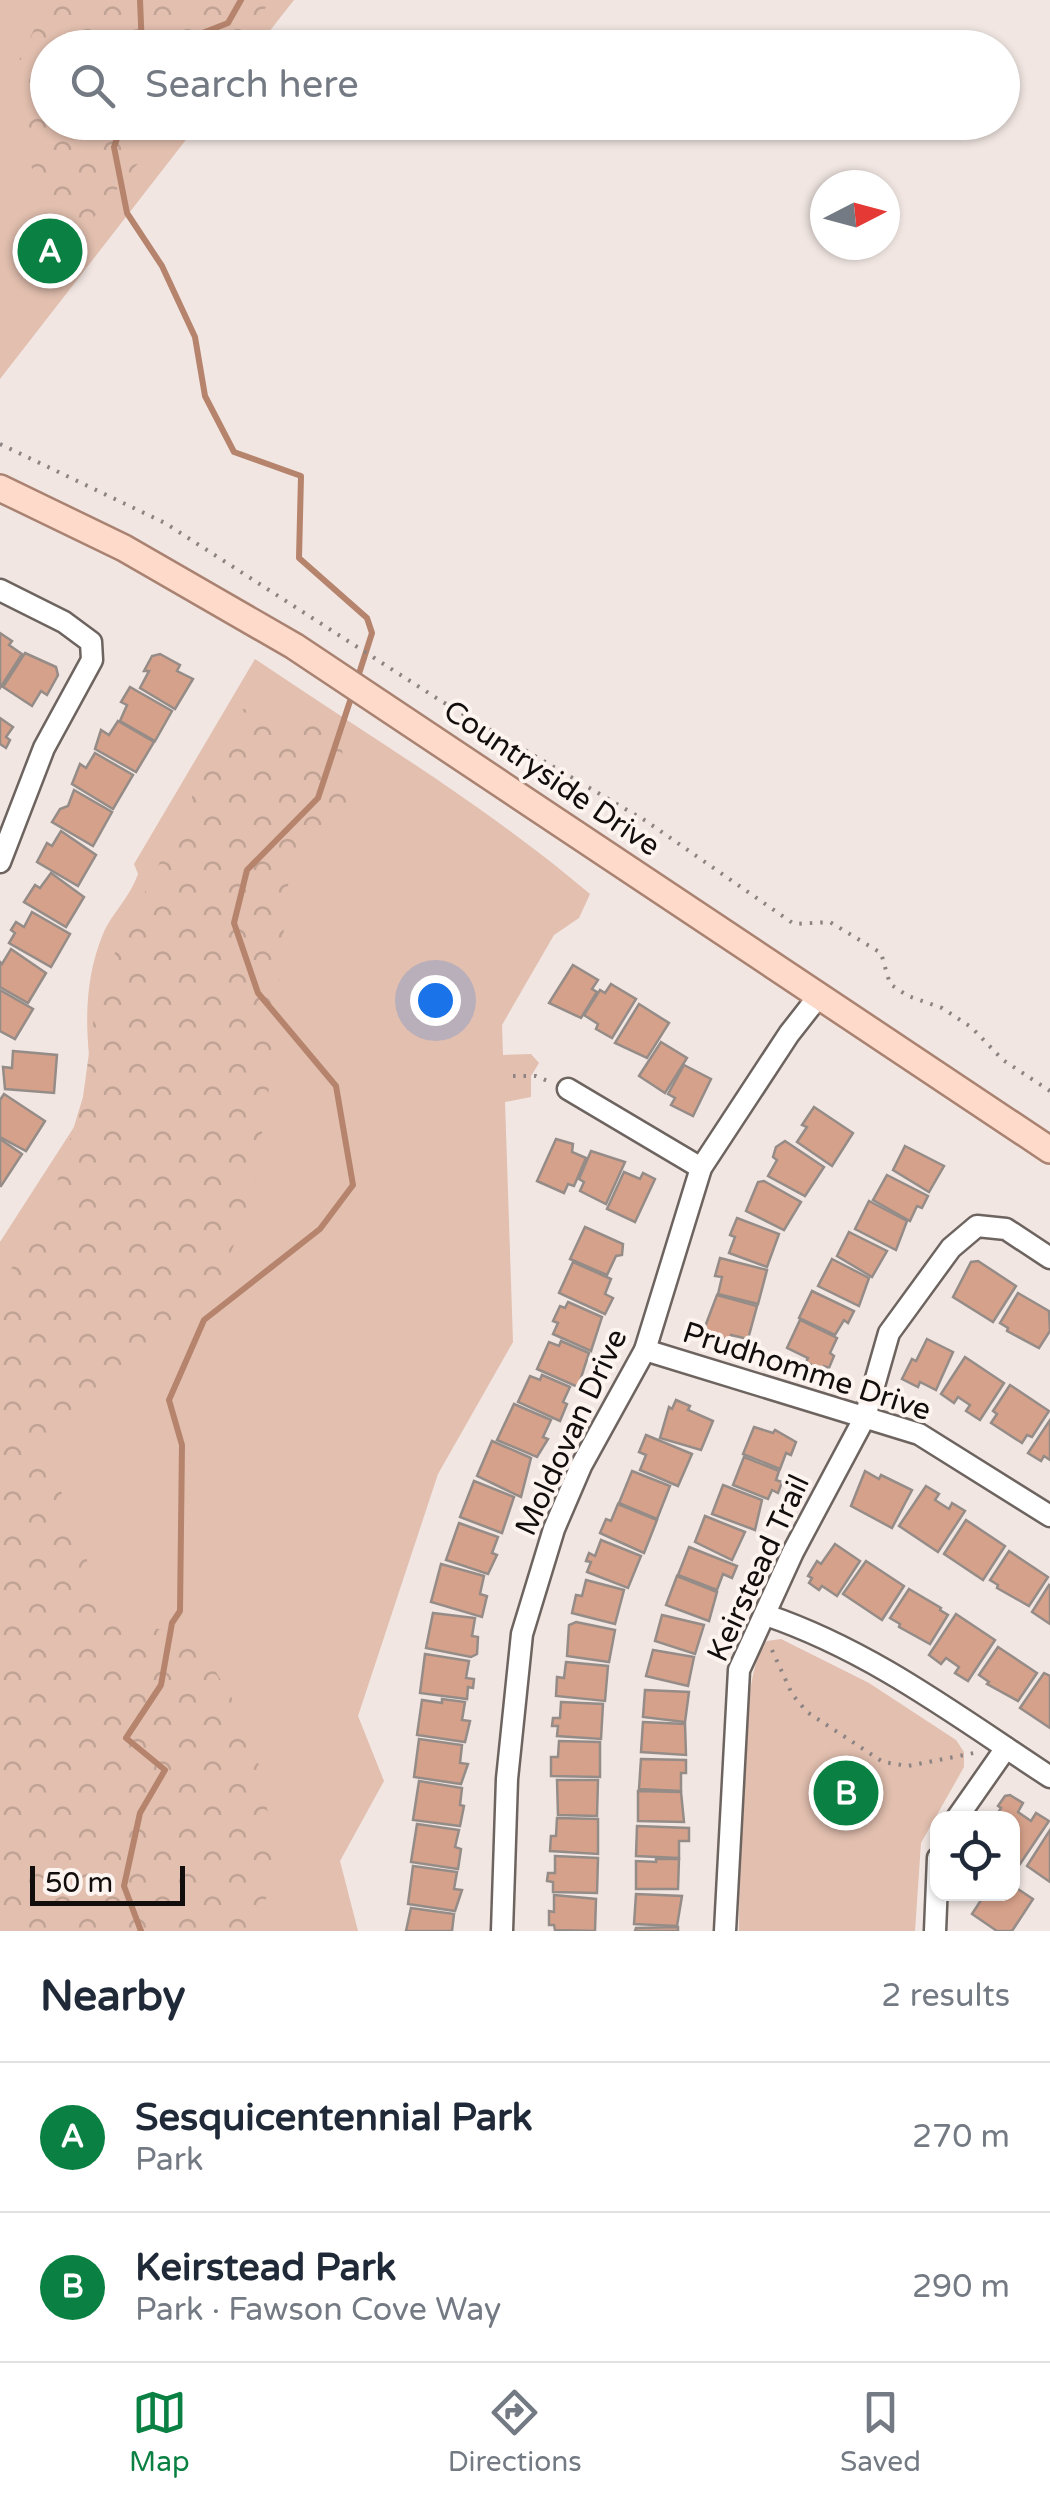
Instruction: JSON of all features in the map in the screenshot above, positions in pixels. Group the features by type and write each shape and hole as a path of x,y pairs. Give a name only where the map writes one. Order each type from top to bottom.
{"main road":[{"name":"Countryside Drive","path":"0,488 152,563 294,646 1050,1150"}],"street":[{"path":"0,590 64,622 91,642 92,660 44,748 0,862"},
{"name":"Moldovan Drive","path":"502,1931 507,1779 522,1634 561,1513 581,1466 645,1350 701,1168 789,1034 818,997"},
{"path":"568,1088 701,1168"},
{"name":"Keirstead Trail","path":"725,1931 739,1670 793,1552 864,1417 890,1333 952,1248 977,1226 1006,1229 1050,1258"},
{"name":"Prudhomme Drive","path":"645,1350 919,1434 1050,1516"},
{"path":"766,1615 814,1632 884,1666 1050,1777"},
{"path":"962,1811 1006,1748"},
{"path":"935,1931 936,1901"}],"path":[{"path":"0,444 165,523 419,687 646,821 794,924 830,922 874,949 880,953 890,984 908,996 942,1008 971,1027 1003,1060 1050,1091"},
{"path":"513,1076 536,1076 568,1088"},
{"path":"770,1646 792,1694 807,1712 883,1762 908,1766 1006,1748"}],"green space":[{"path":"0,0 294,0 270,30 30,30 30,140 186,140 0,379"},
{"path":"48,0 272,0 247,30 34,30"},
{"path":"30,38 30,140 157,140 67,250 32,169 16,67"},
{"path":"255,659 468,801 590,894 579,918 554,935 502,1025 503,1055 531,1054 539,1063 531,1076 531,1097 505,1102 513,1342 438,1474 358,1716 384,1781 340,1861 358,1931 0,1931 0,1242 94,1096 88,994 103,934 138,874 134,864"},
{"path":"236,708 340,722 347,808 289,876 269,1089 250,1208 214,1291 47,1454 107,1613 197,1641 252,1731 277,1859 257,1931 0,1931 0,1284 45,1222 83,1097 98,987"},
{"path":"781,1639 869,1683 956,1740 964,1752 964,1767 939,1811 930,1811 930,1827 921,1843 915,1931 739,1931 745,1732 757,1659 767,1641"}],"building":[{"path":"0,633 22,654 0,688"},
{"path":"25,653 56,667 58,675 47,695 41,691 32,706 3,687"},
{"path":"160,654 180,665 177,671 193,679 175,709 140,688 152,656"},
{"path":"130,687 172,711 155,741 120,721 127,705 121,702"},
{"path":"0,718 13,727 6,737 10,740 6,748 0,744"},
{"path":"118,721 154,742 136,772 95,749 101,730 109,735"},
{"path":"95,753 133,775 113,809 72,784 80,764 86,768"},
{"path":"74,790 112,812 93,846 52,822 60,809 68,806"},
{"path":"61,831 96,855 78,886 37,862 47,843 52,846"},
{"path":"51,873 84,897 66,927 24,902 35,885 40,888"},
{"path":"32,912 70,934 51,967 9,943 16,922 24,927"},
{"path":"11,949 46,973 28,1003 0,987 0,962"},
{"path":"573,965 598,980 592,989 597,992 581,1018 549,1003"},
{"path":"611,984 636,999 612,1038 596,1029 598,1024 584,1015 600,990 605,993"},
{"path":"0,990 33,1009 15,1039 0,1031"},
{"path":"639,1004 669,1023 647,1058 615,1043"},
{"path":"661,1042 687,1058 665,1093 639,1076"},
{"path":"13,1051 57,1055 54,1093 5,1089 3,1067 12,1068"},
{"path":"684,1065 711,1079 693,1116 671,1105 675,1098 668,1094"},
{"path":"4,1094 45,1121 26,1151 0,1137 0,1100"},
{"path":"814,1107 853,1133 832,1166 797,1142"},
{"path":"0,1139 22,1154 1,1186 0,1186"},
{"path":"556,1139 573,1144 572,1152 586,1158 574,1186 568,1184 564,1193 537,1181"},
{"path":"785,1141 824,1167 805,1196 768,1176 777,1160 773,1157 776,1147"},
{"path":"905,1146 944,1166 929,1192 893,1170"},
{"path":"591,1151 625,1162 606,1204 580,1191 584,1182 579,1179"},
{"path":"624,1172 640,1179 643,1173 655,1179 635,1222 607,1209"},
{"path":"887,1175 928,1196 922,1208 917,1206 910,1221 873,1200"},
{"path":"764,1181 801,1202 784,1230 746,1211 758,1182"},
{"path":"869,1201 907,1221 896,1250 855,1229"},
{"path":"737,1218 779,1234 767,1267 729,1253 735,1237 730,1235"},
{"path":"585,1227 623,1244 622,1255 616,1256 607,1275 570,1259"},
{"path":"849,1232 887,1251 872,1277 837,1256"},
{"path":"720,1258 767,1270 758,1304 718,1294 722,1277 715,1276"},
{"path":"832,1259 869,1278 859,1306 818,1286"},
{"path":"978,1261 1016,1286 993,1322 953,1297 971,1262"},
{"path":"573,1262 611,1279 605,1294 613,1298 605,1314 559,1293"},
{"path":"812,1291 854,1311 835,1335 799,1318"},
{"path":"1018,1293 1049,1311 1050,1331 1039,1348 1000,1323"},
{"path":"717,1295 757,1306 748,1339 731,1335 730,1340 703,1332"},
{"path":"568,1302 602,1317 591,1351 553,1334 558,1323 553,1321 560,1306 565,1308"},
{"path":"800,1320 837,1338 829,1368 824,1366 822,1370 787,1348"},
{"path":"927,1339 953,1352 936,1390 902,1379"},
{"path":"561,1341 589,1353 578,1387 537,1369 549,1342 559,1346"},
{"path":"965,1357 1004,1383 980,1420 966,1411 970,1405 958,1397 954,1403 941,1394"},
{"path":"542,1375 570,1387 560,1421 518,1402 530,1376 540,1380"},
{"path":"1010,1385 1049,1411 1032,1437 1027,1435 1022,1443 991,1423 997,1414 993,1411"},
{"path":"676,1400 713,1421 701,1450 660,1438 669,1407 672,1409"},
{"path":"514,1404 551,1420 543,1437 548,1439 537,1457 497,1440"},
{"path":"1050,1420 1050,1460 1044,1456 1041,1461 1028,1453"},
{"path":"754,1427 773,1433 775,1430 796,1442 780,1469 743,1454"},
{"path":"646,1435 692,1454 678,1486 640,1470 646,1455 639,1452"},
{"path":"492,1441 531,1458 521,1497 477,1476"},
{"path":"744,1457 779,1471 776,1480 782,1482 778,1493 772,1490 768,1499 733,1485"},
{"path":"632,1471 670,1486 657,1519 619,1503"},
{"path":"865,1471 912,1490 892,1528 851,1506"},
{"path":"474,1481 514,1497 502,1533 460,1517"},
{"path":"723,1485 762,1500 755,1530 712,1514"},
{"path":"926,1486 939,1494 935,1500 949,1509 952,1503 965,1511 938,1552 899,1526"},
{"path":"618,1504 657,1520 644,1553 600,1533 606,1519 611,1521"},
{"path":"705,1516 745,1532 732,1560 695,1542"},
{"path":"966,1520 1005,1546 983,1580 944,1554"},
{"path":"459,1523 498,1537 492,1553 497,1555 488,1574 446,1560"},
{"path":"601,1540 641,1556 628,1588 587,1572 589,1553 595,1556"},
{"path":"835,1544 860,1561 837,1596 822,1586 819,1590 809,1583 812,1578 808,1576"},
{"path":"689,1547 737,1566 732,1578 723,1574 717,1590 678,1575"},
{"path":"1009,1551 1048,1577 1029,1606 990,1580"},
{"path":"866,1561 904,1586 882,1620 843,1594"},
{"path":"441,1564 484,1576 480,1594 487,1596 482,1617 431,1602"},
{"path":"677,1576 717,1592 709,1621 666,1605"},
{"path":"586,1580 624,1590 615,1624 572,1613 576,1595 582,1596"},
{"path":"1050,1586 1050,1624 1032,1612"},
{"path":"909,1589 948,1615 930,1644 890,1618"},
{"path":"433,1613 475,1618 472,1636 478,1637 477,1654 471,1657 426,1648"},
{"path":"956,1614 995,1640 968,1681 955,1673 959,1667 946,1658 941,1664 929,1655"},
{"path":"662,1615 704,1625 695,1654 655,1641"},
{"path":"576,1622 615,1630 609,1662 567,1656 569,1625"},
{"path":"998,1647 1037,1673 1018,1701 987,1684 979,1675"},
{"path":"653,1650 694,1657 688,1686 646,1676"},
{"path":"425,1654 469,1661 466,1678 474,1679 473,1688 468,1687 467,1699 420,1693"},
{"path":"566,1662 608,1666 605,1701 556,1696 557,1677 564,1678"},
{"path":"1044,1673 1050,1676 1050,1728 1020,1708"},
{"path":"645,1690 689,1692 685,1722 643,1717"},
{"path":"442,1699 465,1702 462,1720 470,1721 465,1742 417,1735 422,1700 442,1703"},
{"path":"561,1702 603,1704 601,1739 557,1736 558,1726 552,1726 553,1718 560,1718"},
{"path":"643,1722 685,1724 686,1755 641,1752"},
{"path":"419,1739 462,1745 460,1763 468,1764 461,1784 414,1777"},
{"path":"559,1741 600,1742 600,1777 551,1776 551,1757 558,1757"},
{"path":"641,1759 686,1760 681,1791 639,1789"},
{"path":"557,1780 598,1780 597,1816 558,1815"},
{"path":"419,1781 462,1788 460,1826 413,1820"},
{"path":"638,1791 681,1792 684,1822 638,1821"},
{"path":"1005,1796 1023,1803 1019,1811 999,1811"},
{"path":"1020,1813 1031,1821 1036,1813 1049,1821 1020,1864"},
{"path":"557,1818 598,1819 598,1854 550,1851"},
{"path":"417,1824 459,1830 455,1847 461,1849 458,1869 411,1862"},
{"path":"637,1826 689,1828 689,1841 679,1841 679,1858 636,1856"},
{"path":"1050,1830 1050,1882 1027,1866"},
{"path":"555,1856 598,1858 597,1893 553,1892 553,1882 547,1881 548,1873 555,1873"},
{"path":"679,1859 678,1889 636,1889 636,1861"},
{"path":"413,1866 457,1872 454,1889 462,1890 455,1911 408,1904"},
{"path":"1020,1890 1033,1899 1012,1931 997,1931 972,1914 980,1901 1020,1901"},
{"path":"636,1894 682,1896 677,1926 634,1924"},
{"path":"554,1895 596,1899 595,1931 555,1930 554,1925 549,1925"},
{"path":"411,1908 454,1914 452,1931 406,1931"},
{"path":"678,1927 678,1931 635,1931 636,1928"}],"waterway":[{"path":"140,0 141,30"},
{"path":"210,30 228,23 241,0"},
{"path":"117,140 114,147 127,213 162,266 195,337 205,396 234,452 301,476 299,558 367,618 372,633 357,680"},
{"path":"141,1931 124,1886 140,1813 165,1770 126,1738 161,1685 172,1623 180,1611 182,1445 169,1400 204,1320 320,1229 353,1185 336,1086 258,993 234,923 247,870 318,798 353,692"}],"place":[{"name":"Sesquicentennial Park","path":"50,251"},
{"name":"Keirstead Park","path":"846,1793"}]}
